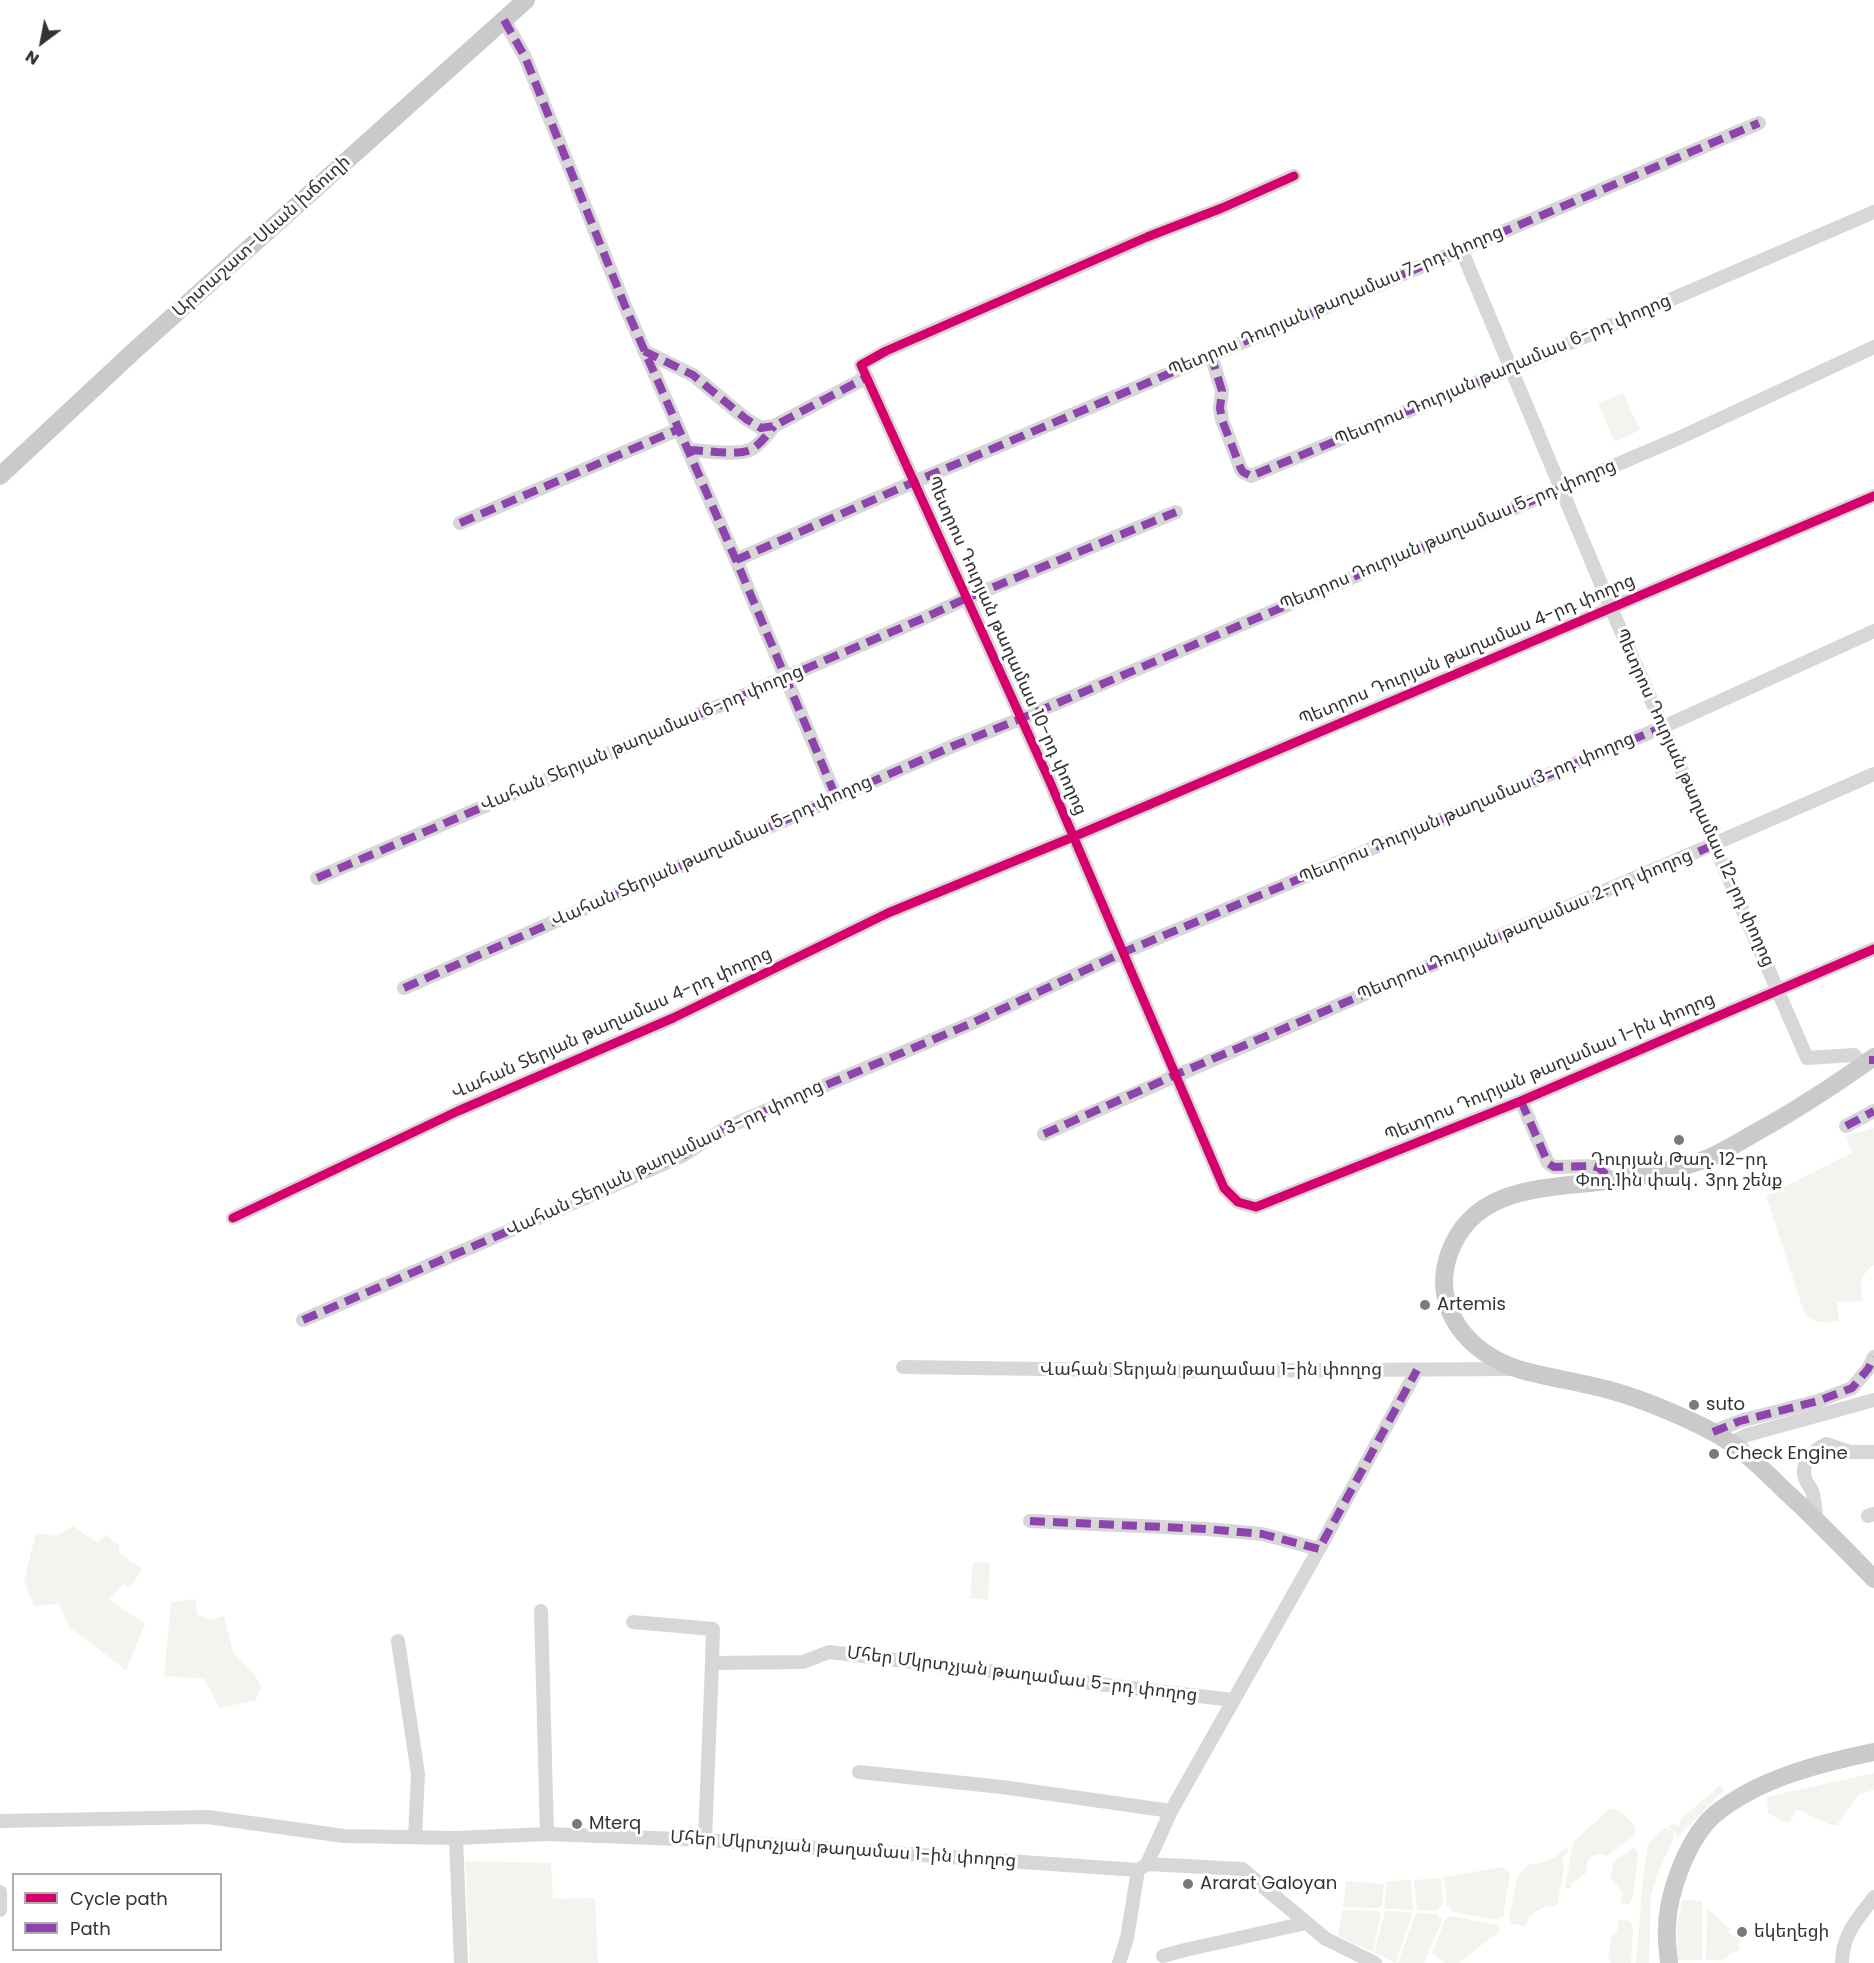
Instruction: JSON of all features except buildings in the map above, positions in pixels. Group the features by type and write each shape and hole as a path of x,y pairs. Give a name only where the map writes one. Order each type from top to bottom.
{"main road":[{"name":"Արտաշատ-Սևան խճուղի","path":"0,476 141,344 526,0"},
{"path":"1870,1060 1790,1113 1713,1156 1677,1169 1529,1190 1500,1199 1479,1210 1462,1228 1453,1242 1443,1278 1445,1299 1451,1318 1475,1346 1497,1360 1520,1370 1611,1391 1713,1432 1761,1467 1874,1579"},
{"path":"1669,1963 1667,1926 1672,1893 1691,1845 1713,1816 1752,1789 1831,1761 1874,1752"}],"street":[{"path":"504,20 525,57 625,306 836,797"},
{"name":"Պետրոս Դուրյան թաղամաս 7-րդ փողոց","path":"736,560 914,482 1759,123"},
{"path":"688,450 736,453 749,450 761,442 774,426 864,371 886,351 1147,237 1222,208 1294,176"},
{"name":"Պետրոս Դուրյան թաղամաս 6-րդ փողոց","path":"1211,356 1222,391 1220,408 1222,420 1241,469 1251,476 1512,368 1874,212"},
{"name":"Պետրոս Դուրյան թաղամաս 12-րդ փողոց","path":"1461,249 1611,608 1807,1058 1854,1054 1870,1060"},
{"name":"Պետրոս Դուրյան թաղամաս 5-րդ փողոց","path":"1020,719 1679,438 1874,347"},
{"path":"644,351 693,375 761,428 774,426"},
{"name":"Պետրոս Դուրյան թաղամաս 10-րդ փողոց","path":"864,371 1125,952 1224,1188 1238,1202"},
{"path":"460,523 679,429"},
{"name":"Պետրոս Դուրյան թաղամաս 4-րդ փողոց","path":"1073,837 1874,496"},
{"path":"967,598 1176,512"},
{"name":"Վահան Տերյան թաղամաս 6-րդ փողոց","path":"316,878 967,598"},
{"name":"Պետրոս Դուրյան թաղամաս 3-րդ փողոց","path":"1125,952 1662,727 1874,632"},
{"name":"Վահան Տերյան թաղամաս 5-րդ փողոց","path":"404,988 836,797 1020,719"},
{"name":"Պետրոս Դուրյան թաղամաս 2-րդ փողոց","path":"1044,1134 1175,1075 1714,845 1874,774"},
{"name":"Վահան Տերյան թաղամաս 4-րդ փողոց","path":"233,1218 388,1143 673,1018 888,913 1073,837"},
{"name":"Պետրոս Դուրյան թաղամաս 1-ին փողոց","path":"1238,1202 1256,1207 1521,1101 1874,949"},
{"name":"Վահան Տերյան թաղամաս 3-րդ փողոց","path":"303,1320 684,1155 725,1128 972,1023 1125,952"},
{"path":"1521,1101 1548,1163 1554,1167 1593,1166 1599,1168 1612,1180"},
{"path":"1846,1126 1874,1110"},
{"path":"1713,1432 1740,1421 1818,1401 1852,1388 1874,1358"},
{"name":"Վահան Տերյան թաղամաս 1-ին փողոց","path":"903,1367 1173,1371 1520,1370"},
{"path":"1119,1963 1127,1938 1142,1867 1417,1370"},
{"path":"1730,1443 1747,1435 1874,1400"},
{"path":"1817,1520 1812,1490 1805,1479 1803,1467 1807,1459 1826,1443 1850,1452 1874,1452"},
{"path":"1030,1521 1262,1534 1319,1549"},
{"path":"541,1611 547,1834"},
{"path":"633,1622 713,1629 705,1840"},
{"path":"398,1641 418,1774 415,1837"},
{"name":"Մհեր Մկրտչյան թաղամաս 5-րդ փողոց","path":"712,1663 803,1662 829,1652 1233,1700"},
{"path":"859,1772 1002,1787 1171,1811"},
{"name":"Մհեր Մկրտչյան թաղամաս 1-ին փողոց","path":"0,1821 208,1817 344,1836 456,1838 547,1834 705,1840 1142,1867 1242,1869 1326,1939 1375,1963"},
{"path":"456,1838 461,1963"},
{"path":"0,1892 0,1910"},
{"path":"1842,1963 1846,1936 1874,1897"},
{"path":"1163,1956 1306,1923"}],"shaded area":[{"path":"1623,393 1640,430 1615,442 1598,404"},
{"path":"1874,1128 1874,1265 1866,1272 1862,1280 1861,1290 1864,1301 1837,1302 1839,1321 1816,1321 1804,1312 1766,1196 1852,1153 1846,1135"},
{"path":"73,1526 98,1543 106,1535 120,1546 118,1552 142,1569 130,1588 124,1584 108,1599 145,1624 126,1670 69,1627 59,1604 34,1606 24,1581 36,1533 56,1536"},
{"path":"973,1562 990,1563 988,1600 970,1598"},
{"path":"195,1599 198,1615 211,1620 224,1616 233,1652 254,1674 261,1687 256,1700 220,1708 204,1679 164,1676 171,1602"},
{"path":"1874,1773 1874,1790 1859,1794 1837,1825 1831,1825 1796,1809 1792,1820 1787,1823 1768,1813 1767,1797"},
{"path":"1719,1786 1723,1788 1723,1791 1677,1838 1676,1833 1668,1826 1673,1824 1679,1826 1681,1819"},
{"path":"1610,1809 1622,1812 1628,1818 1636,1828 1635,1835 1607,1856 1598,1854 1591,1857 1587,1863 1587,1872 1571,1884 1571,1888 1565,1888 1573,1842"},
{"path":"1665,1828 1672,1830 1674,1837 1651,1895 1649,1963 1636,1963 1648,1844"},
{"path":"1568,1846 1567,1854 1562,1859 1564,1868 1557,1906 1537,1910 1530,1917 1526,1926 1512,1924 1509,1918 1517,1878 1527,1865 1550,1860"},
{"path":"1633,1848 1638,1854 1633,1898 1629,1904 1620,1903 1623,1894 1610,1876 1612,1863"},
{"path":"465,1861 551,1863 553,1899 595,1898 598,1963 470,1963"},
{"path":"1502,1867 1510,1874 1503,1917 1498,1920 1452,1912 1447,1906 1444,1877"},
{"path":"1441,1878 1443,1905 1437,1911 1417,1910 1414,1880"},
{"path":"1411,1880 1413,1910 1387,1909 1384,1906 1387,1881"},
{"path":"1346,1881 1384,1884 1382,1905 1378,1908 1343,1907"},
{"path":"1682,1900 1702,1901 1702,1960 1678,1960 1677,1928"},
{"path":"1707,1908 1730,1929 1728,1933 1742,1940 1738,1951 1723,1960 1706,1960"},
{"path":"1342,1910 1378,1911 1381,1914 1373,1952 1338,1936"},
{"path":"1387,1911 1412,1914 1396,1963 1374,1953 1384,1914"},
{"path":"1418,1913 1437,1914 1442,1920 1424,1963 1398,1963 1415,1915"},
{"path":"1451,1916 1497,1925 1500,1931 1458,1963 1445,1963 1432,1954 1445,1920"},
{"path":"1618,1921 1630,1921 1633,1928 1631,1963 1611,1963 1608,1958 1612,1934 1617,1931"}],"marked path":[{"path":"504,20 525,57 625,306 836,797"},
{"path":"736,560 914,482 1759,123"},
{"path":"644,351 693,375 746,419 761,428 774,426 867,377"},
{"path":"1211,355 1222,391 1220,408 1222,420 1241,469 1251,476 1512,368"},
{"path":"688,450 744,452 760,443 774,426"},
{"path":"460,523 679,429"},
{"path":"404,988 953,746 1562,488"},
{"path":"317,878 967,598 1176,512"},
{"path":"303,1320 684,1155 725,1128 972,1023 1124,952 1663,727"},
{"path":"1044,1134 1175,1075 1714,845"},
{"path":"1869,1060 1874,1060"},
{"path":"1521,1101 1548,1163 1554,1167 1593,1166 1599,1168 1612,1180"},
{"path":"1846,1126 1874,1111"},
{"path":"1713,1432 1740,1421 1818,1401 1852,1388 1868,1369 1874,1357"},
{"path":"1030,1521 1207,1529 1262,1534 1319,1549 1417,1370"}],"cycle path":[{"path":"1294,176 1222,208 1147,237 886,351 861,365 1050,782 1224,1188 1238,1202 1256,1207 1521,1101 1874,949"},
{"path":"233,1218 458,1111 673,1018 888,913 1073,837 1874,496"}],"place":[{"name":"Դուրյան Թաղ. 12-րդ Փող.1ին փակ․ 3րդ շենք","path":"1679,1140"},
{"name":"Artemis","path":"1425,1305"},
{"name":"suto","path":"1694,1405"},
{"name":"Check Engine","path":"1714,1454"},
{"name":"Mterq","path":"577,1824"},
{"name":"Ararat Galoyan","path":"1188,1884"},
{"name":"եկեղեցի","path":"1742,1932"}]}
